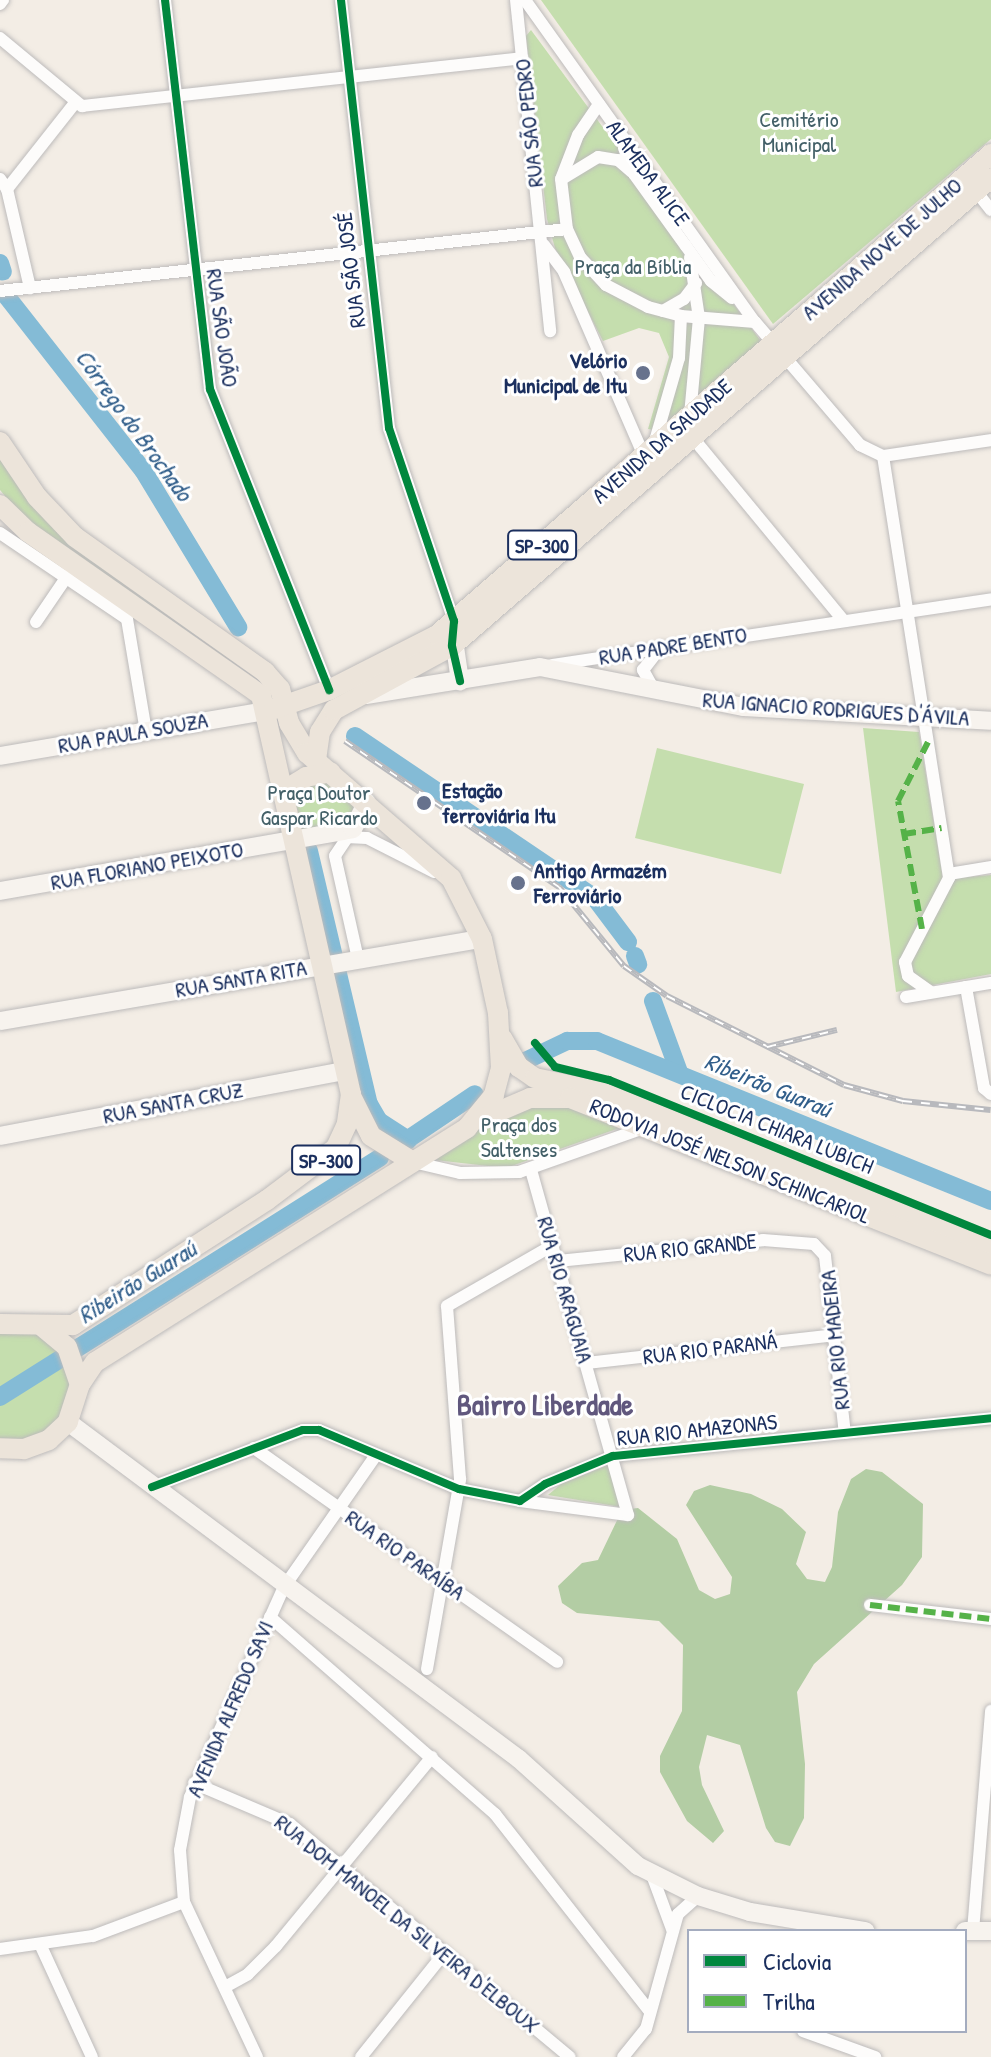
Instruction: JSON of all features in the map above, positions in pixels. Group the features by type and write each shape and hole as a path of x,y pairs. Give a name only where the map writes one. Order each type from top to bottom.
{"main road":[{"name":"AVENIDA NOVE DE JULHO","path":"779,351 991,154"},
{"name":"AVENIDA NOVE DE JULHO","path":"779,351 983,184"},
{"name":"AVENIDA DA SAUDADE","path":"691,428 779,351"},
{"path":"652,458 691,428"},
{"path":"0,442 61,525 255,664 280,689 276,708"},
{"name":"AVENIDA DA SAUDADE","path":"276,708 329,690 426,643 652,458"},
{"name":"AVENIDA DA SAUDADE","path":"324,766 323,724 356,697 452,646 652,458"},
{"path":"0,505 28,532 250,684 276,708 302,747 324,766 283,791"},
{"path":"454,621 452,646 460,681"},
{"name":"RUA IGNACIO RODRIGUES D'ÁVILA","path":"540,667 744,707 991,721"},
{"name":"RUA PADRE BENTO","path":"356,697 540,667"},
{"name":"RUA PAULA SOUZA","path":"0,756 276,708"},
{"name":"SP-300","path":"0,1324 62,1328 82,1320 325,1162 345,1133 351,1094 345,1071 339,962 294,840 283,791 276,708"},
{"name":"SP-300","path":"68,1422 80,1384 95,1362 467,1128 498,1086 500,1034 482,939 451,878 324,766"},
{"path":"294,840 350,833 367,802"},
{"name":"RUA FLORIANO PEIXOTO","path":"0,891 294,840"},
{"name":"RUA SANTA RITA","path":"0,1021 482,939"},
{"name":"RODOVIA JOSÉ NELSON SCHINCARIOL","path":"500,1034 519,1067 535,1078 602,1092 991,1249"},
{"name":"RUA SANTA CRUZ","path":"0,1136 345,1071"},
{"path":"351,1094 371,1136 413,1162"},
{"name":"RODOVIA JOSÉ NELSON SCHINCARIOL","path":"467,1128 516,1102 549,1096 591,1104 991,1265"},
{"path":"43,1327 70,1352 80,1384"},
{"path":"1,1451 41,1444 68,1422 284,1587 519,1759 621,1854 652,1875 698,1896 750,1912 853,1929"}],"street":[{"name":"RUA SÃO JOÃO","path":"165,0 210,389 329,690"},
{"name":"RUA SÃO JOSÉ","path":"341,0 366,252 392,440 454,621"},
{"name":"RUA SÃO PEDRO","path":"516,0 540,232 544,245 550,331"},
{"name":"ALAMEDA ALICE","path":"525,0 755,322 860,445 883,456"},
{"path":"0,38 75,103"},
{"path":"30,288 4,184 75,103 522,58"},
{"path":"599,104 578,135 561,179 567,229 580,257 606,285 663,311 681,316 755,322"},
{"path":"622,137 634,174"},
{"path":"561,179 598,157 618,160 634,174 711,281 746,309"},
{"path":"983,184 991,210"},
{"path":"0,291 567,229"},
{"name":"RUA SÃO PEDRO","path":"544,245 564,272 652,458"},
{"path":"686,246 696,283 699,318 691,428 842,619"},
{"path":"663,311 684,299 696,283"},
{"path":"652,458 673,382 681,316"},
{"path":"673,382 692,390"},
{"path":"931,992 908,976 905,962 949,874 910,608 883,456 991,440"},
{"path":"0,533 68,575 127,619 146,731"},
{"path":"36,622 68,575"},
{"name":"RUA PADRE BENTO","path":"540,667 910,608 991,599"},
{"path":"653,688 643,670 661,647"},
{"path":"339,962 335,856 350,833 451,878"},
{"path":"949,874 991,867"},
{"path":"906,997 991,983"},
{"path":"966,987 989,1094"},
{"path":"413,1162 476,1174 531,1169 609,1137 649,1128"},
{"name":"RUA RIO ARAGUAIA","path":"520,1501 628,1515 531,1169"},
{"name":"RUA RIO GRANDE","path":"558,1261 763,1240 821,1249"},
{"path":"427,1669 459,1489 447,1306 553,1245"},
{"name":"RUA RIO MADEIRA","path":"821,1249 845,1433"},
{"name":"RUA RIO PARANÁ","path":"586,1363 834,1335"},
{"name":"RUA RIO AMAZONAS","path":"520,1501 545,1484 613,1456 991,1418"},
{"path":"152,1487 303,1430 319,1430 459,1489 520,1501"},
{"name":"RUA RIO PARAÍBA","path":"254,1448 557,1662"},
{"name":"AVENIDA ALFREDO SAVI","path":"257,2057 184,1902 180,1850 194,1783 284,1587 376,1455"},
{"path":"870,1605 991,1619"},
{"path":"270,1617 495,1814 650,2012"},
{"path":"976,1931 991,1711"},
{"path":"225,1987 248,1974 276,1946 432,1757"},
{"name":"RUA DOM MANOEL DA SILVEIRA D'ELBOUX","path":"194,1783 271,1812 570,2057"},
{"path":"652,1875 672,1929"},
{"path":"623,2057 640,2039 672,1929 685,1905 698,1896"},
{"path":"0,1949 115,1931 184,1902"},
{"path":"40,1944 92,2057"},
{"path":"361,2057 445,1952"},
{"path":"809,2033 875,2057"}],"green space":[{"name":"Cemitério Municipal","path":"541,0 991,0 991,139 773,324"},
{"name":"Praça da Bíblia","path":"531,30 760,340 757,348 663,431 648,429 669,357 659,333 639,328 603,341 555,248 547,219 526,36"},
{"path":"0,452 15,477 265,679 276,705 252,676 52,540 15,508 0,490"},
{"path":"863,728 919,732 943,879 991,875 991,974 896,992"},
{"path":"657,748 804,784 781,874 635,838"},
{"name":"Praça Doutor Gaspar Ricardo","path":"315,781 327,783 356,805 352,820 300,830 291,793"},
{"name":"Praça dos Saltenses","path":"551,1102 628,1125 506,1168 426,1159 496,1116"},
{"path":"20,1328 49,1338 72,1369 70,1407 37,1439 0,1440 0,1331"},
{"path":"608,1465 621,1507 548,1495 561,1484"},
{"path":"866,1469 882,1472 923,1504 922,1557 902,1585 814,1664 797,1692 805,1764 804,1818 790,1846 775,1842 766,1828 740,1745 707,1735 699,1767 702,1785 724,1831 713,1843 687,1821 660,1772 660,1756 682,1711 683,1645 659,1621 577,1613 562,1603 558,1586 582,1563 598,1560 622,1510 638,1508 677,1539 699,1590 715,1599 730,1594 732,1577 686,1505 694,1491 710,1485 751,1494 782,1509 806,1532 796,1564 807,1579 825,1582 832,1567 838,1512 851,1479"}],"waterway":[{"name":"Córrego do Brochado","path":"0,263 3,272"},
{"name":"Córrego do Brochado","path":"8,298 143,470 238,627"},
{"path":"355,736 595,898 628,942"},
{"path":"309,851 369,1104 379,1121 408,1140"},
{"path":"635,956 638,964"},
{"path":"653,1001 679,1072"},
{"name":"Ribeirão Guaraú","path":"525,1061 567,1041 597,1041 991,1201"},
{"name":"Ribeirão Guaraú","path":"401,1144 475,1094"},
{"name":"Ribeirão Guaraú","path":"0,1397 380,1158"}],"railway":[{"path":"345,741 559,887 624,966 667,996 844,1085 903,1101 991,1110"},
{"path":"767,1047 837,1030"}],"marked path":[{"path":"922,929 898,801 928,742"},
{"path":"904,834 942,828"},
{"path":"870,1605 991,1619"}],"cycle path":[{"path":"165,0 210,389 329,690"},
{"path":"341,0 389,428 454,621 452,646 460,681"},
{"name":"CICLOCIA CHIARA LUBICH","path":"535,1043 555,1067 609,1080 991,1235"},
{"path":"152,1487 303,1430 319,1430 459,1489 520,1501 545,1484 613,1456 991,1418"}],"place":[{"name":"Velório Municipal de Itu","path":"643,373"},
{"name":"Estação ferroviária Itu","path":"424,803"},
{"name":"Antigo Armazém Ferroviário","path":"518,883"}],"district":[{"name":"Bairro Liberdade","path":"545,1404"}]}
